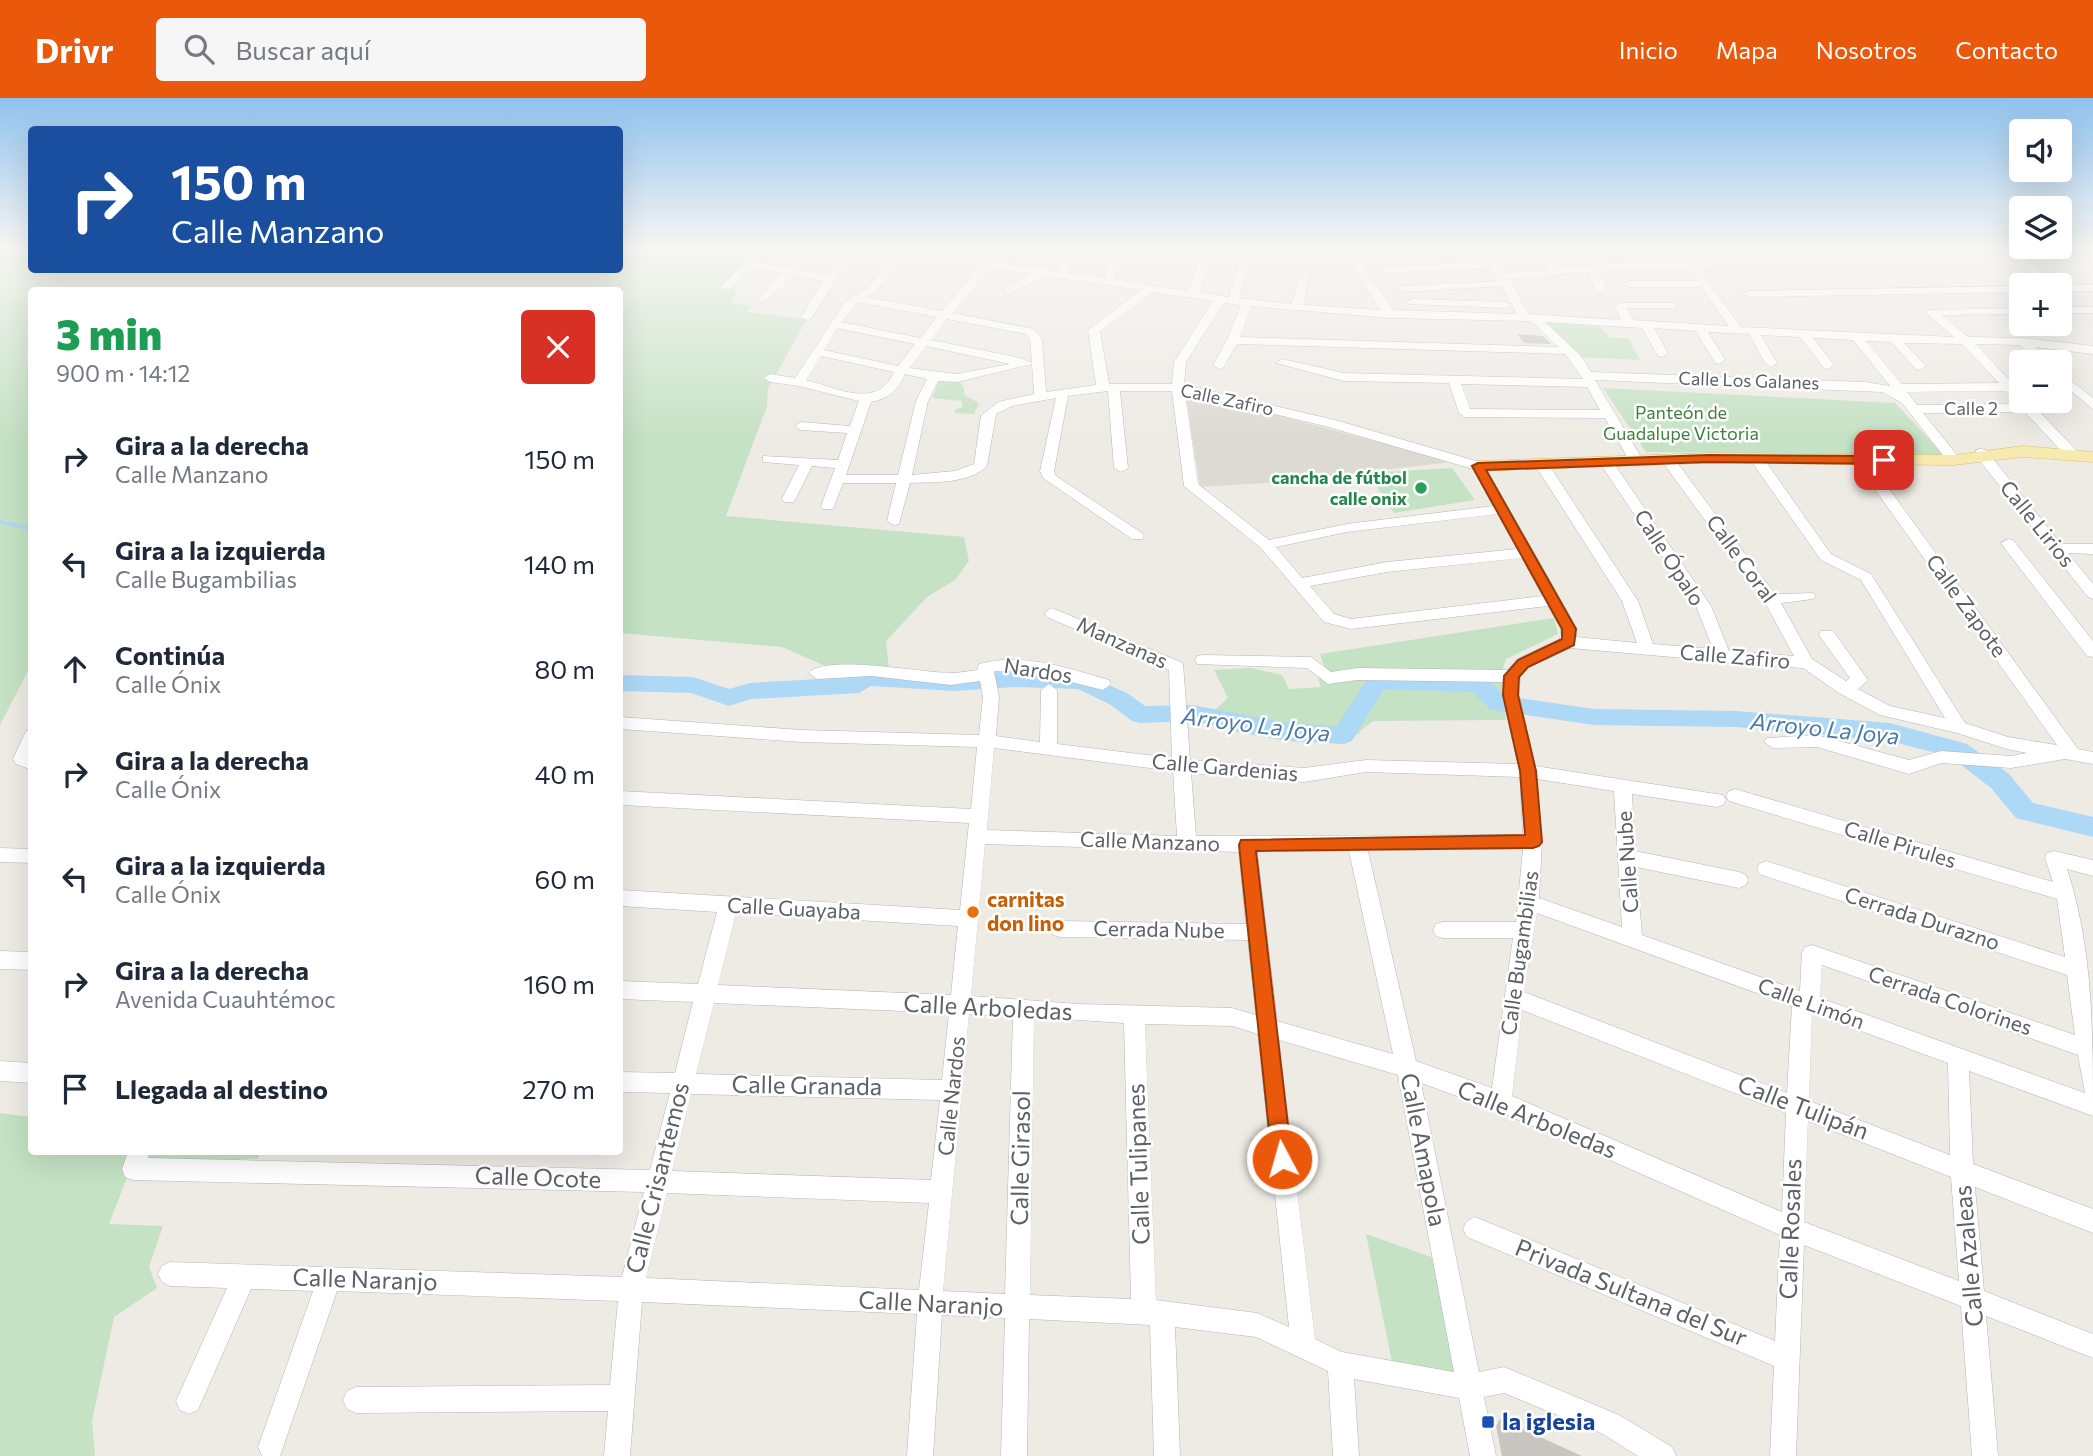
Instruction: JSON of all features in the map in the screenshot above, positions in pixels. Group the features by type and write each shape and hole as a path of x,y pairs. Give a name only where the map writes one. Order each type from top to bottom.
{"main road":[{"path":"1478,466 1756,458 1954,460 1981,453 2071,453 2093,457"}],"street":[{"path":"807,317 810,312"},
{"path":"799,382 843,312"},
{"path":"936,312 1030,331 1037,339 1032,363 1040,397"},
{"path":"1118,312 1094,330 1109,388 1121,468"},
{"path":"1212,312 1180,362 1178,388 1191,486 1266,545 1329,618 1351,624 1553,600"},
{"path":"1219,365 1233,340 1243,312"},
{"path":"1304,312 1330,328 1568,351"},
{"path":"1516,312 1568,351 1590,379 1637,461"},
{"path":"1521,312 1524,318"},
{"path":"1624,312 1629,324"},
{"path":"1725,312 1738,331"},
{"path":"1931,312 1967,342 2009,387"},
{"path":"770,378 799,382 866,399 883,396 945,314"},
{"path":"1233,340 1330,328 1390,315 1524,318 1894,339 2023,342 2093,350"},
{"path":"834,324 1032,363"},
{"path":"1646,325 1662,353"},
{"path":"1700,328 1718,360"},
{"path":"1754,331 1771,363"},
{"path":"1804,334 1828,365"},
{"path":"1857,337 1954,460"},
{"path":"1894,339 1920,366"},
{"path":"2023,342 2032,350"},
{"path":"818,352 934,377 957,378 1032,363"},
{"name":"Calle Los Galanes","path":"1282,363 1344,377 1454,380 1590,379 1865,386 1885,389 1910,405"},
{"path":"894,521 922,401 934,377"},
{"path":"1454,380 1465,412 1610,414"},
{"path":"1897,388 2009,387"},
{"path":"2072,387 2093,405"},
{"name":"Calle Zafiro","path":"904,479 968,474 976,470 980,466 987,416 991,410 1040,397 1109,388 1178,388 1251,403 1440,452 1478,466"},
{"path":"1063,393 1047,471 1049,478 1137,536"},
{"path":"828,506 866,399"},
{"name":"Calle 2","path":"1910,405 2009,403"},
{"path":"2033,413 2071,453"},
{"path":"801,426 853,430"},
{"name":"Calle Lirios","path":"1981,453 2093,594"},
{"path":"768,458 842,464"},
{"path":"1756,458 1826,557 1834,563 1859,571 1866,577 1959,727"},
{"name":"Calle Coral","path":"1668,460 1771,599 1806,663"},
{"name":"Calle Zapote","path":"1861,460 2071,752"},
{"path":"789,499 808,461"},
{"name":"Calle Ópalo","path":"1606,462 1703,606 1724,658"},
{"path":"1542,465 1630,601 1647,649"},
{"path":"1203,660 1311,663 1328,678 1357,674 1512,676 1523,663 1569,642 1569,629 1478,466"},
{"path":"837,479 904,479"},
{"path":"1266,545 1347,528 1502,509"},
{"path":"2008,543 2093,652"},
{"path":"2057,548 2093,549"},
{"path":"1299,583 1387,567 1526,552"},
{"path":"1771,599 1808,596"},
{"name":"Manzanas","path":"1052,613 1177,667 1178,714 1184,766"},
{"path":"1827,635 1860,680 1844,689"},
{"name":"Calle Zafiro","path":"1569,642 1724,658 1806,663 1822,671 1844,689 1886,712 1959,727 2007,743 2071,752 2093,758"},
{"name":"Nardos","path":"986,678 985,668 997,663 1014,664 1103,684"},
{"path":"817,673 871,670 951,679 986,678"},
{"name":"Calle Bugambilias","path":"1501,1102 1513,997 1529,902 1533,842 1528,771 1515,722 1511,695 1512,676"},
{"name":"Calle Nardos","path":"920,1456 930,1304 991,697 986,678"},
{"path":"1048,748 1049,691"},
{"name":"Calle Gardenias","path":"623,723 802,736 985,741 1184,766 1304,775 1366,766 1528,771"},
{"path":"1773,742 1817,741 1909,766 1941,757 2011,762 2071,752"},
{"path":"1184,766 1187,842"},
{"name":"Calle Pirules","path":"1528,771 1726,798 2066,894"},
{"name":"Calle Nube","path":"1623,784 1633,939"},
{"name":"Calle Manzano","path":"623,798 978,827 1247,845 1533,842"},
{"name":"Calle Amapola","path":"1357,844 1407,1068 1483,1456"},
{"path":"1247,845 1303,1345"},
{"path":"0,855 28,856"},
{"path":"1626,857 1739,880"},
{"path":"2093,867 2054,858 2066,894 2093,1087"},
{"name":"Cerrada Durazno","path":"1766,869 2078,970"},
{"name":"Calle Guayaba","path":"623,898 969,919"},
{"name":"Calle Limón","path":"1529,902 2093,1106"},
{"name":"Calle Crisantemos","path":"617,1456 631,1289 728,905"},
{"name":"Cerrada Nube","path":"1060,929 1258,932"},
{"path":"1443,930 1523,930"},
{"name":"Calle Rosales","path":"1783,1456 1796,1105 1812,953"},
{"name":"Cerrada Colorines","path":"1812,953 2088,1048"},
{"path":"0,960 28,961"},
{"name":"Calle Arboledas","path":"623,990 1024,1007 1134,1015 1232,1017 1407,1068 1501,1102 1791,1228 2093,1346"},
{"name":"Calle Tulipán","path":"1513,997 2093,1221"},
{"name":"Calle Girasol","path":"1014,1456 1024,1007"},
{"name":"Calle Tulipanes","path":"1134,1015 1153,1313 1167,1456"},
{"name":"Calle Azaleas","path":"1958,1056 1962,1169 1985,1456"},
{"path":"0,1071 28,1073"},
{"name":"Calle Granada","path":"623,1082 952,1090"},
{"name":"Calle Ocote","path":"136,1160 942,1192"},
{"name":"Privada Sultana del Sur","path":"1475,1229 1786,1358"},
{"name":"Calle Naranjo","path":"170,1274 631,1289 1153,1313 1257,1325 1340,1364 1469,1387 1504,1380 1610,1424 1663,1456"},
{"path":"189,1401 244,1276"},
{"path":"271,1447 329,1279"},
{"path":"1340,1364 1346,1456"},
{"path":"356,1400 621,1398"}],"shaded area":[{"path":"1185,392 1452,462 1279,482 1200,487"}],"green space":[{"path":"0,312 28,312 28,671 0,725"},
{"path":"623,312 750,312 807,319 768,389 767,406 726,516 964,537 969,561 955,580 927,597 886,641 890,679 862,682 782,647 623,633"},
{"path":"1545,322 1601,327 1610,338 1628,338 1640,360 1579,357"},
{"path":"939,381 959,381 964,388 964,395 979,403 974,414 955,413 955,409 962,408 962,401 932,398"},
{"name":"Panteón de Guadalupe Victoria","path":"1603,388 1895,403 1944,455 1646,452"},
{"path":"1452,468 1475,500 1394,513 1368,473"},
{"path":"1554,618 1558,634 1506,659 1501,675 1506,720 1373,721 1359,732 1361,734 1287,741 1236,732 1209,720 1228,698 1214,670 1251,668 1282,675 1289,689 1321,687 1315,669 1325,669 1320,654"},
{"path":"0,1113 28,1117 28,1155 136,1155 109,1224 163,1226 149,1267 157,1288 114,1317 92,1421 95,1456 0,1456"},
{"path":"148,1155 259,1155 258,1159 144,1163"},
{"path":"1366,1234 1442,1261 1468,1394 1392,1362"}],"building":[{"path":"1517,334 1543,336 1551,344 1524,343"},
{"path":"1500,1419 1582,1456 1502,1456 1496,1426"}],"waterway":[{"name":"Arroyo La Joya","path":"0,522 28,528"},
{"name":"Arroyo La Joya","path":"623,683 693,685 729,698 750,691 859,685 866,678 954,683 1015,679 1081,681 1119,699 1140,715 1192,713 1288,732 1344,735 1378,681 1478,684 1498,703 1594,717 1735,719 1890,732 1959,750 2000,781 2025,811 2093,827"}],"place":[{"name":"cancha de fútbol calle onix","path":"1421,488"},
{"name":"carnitas don lino","path":"973,912"},
{"name":"la iglesia","path":"1488,1422"}],"route":[{"path":"1282,1159 1247,845 1533,842 1528,771 1515,722 1511,695 1512,676 1523,663 1569,642 1569,629 1478,466 1709,458 1884,460"}]}
